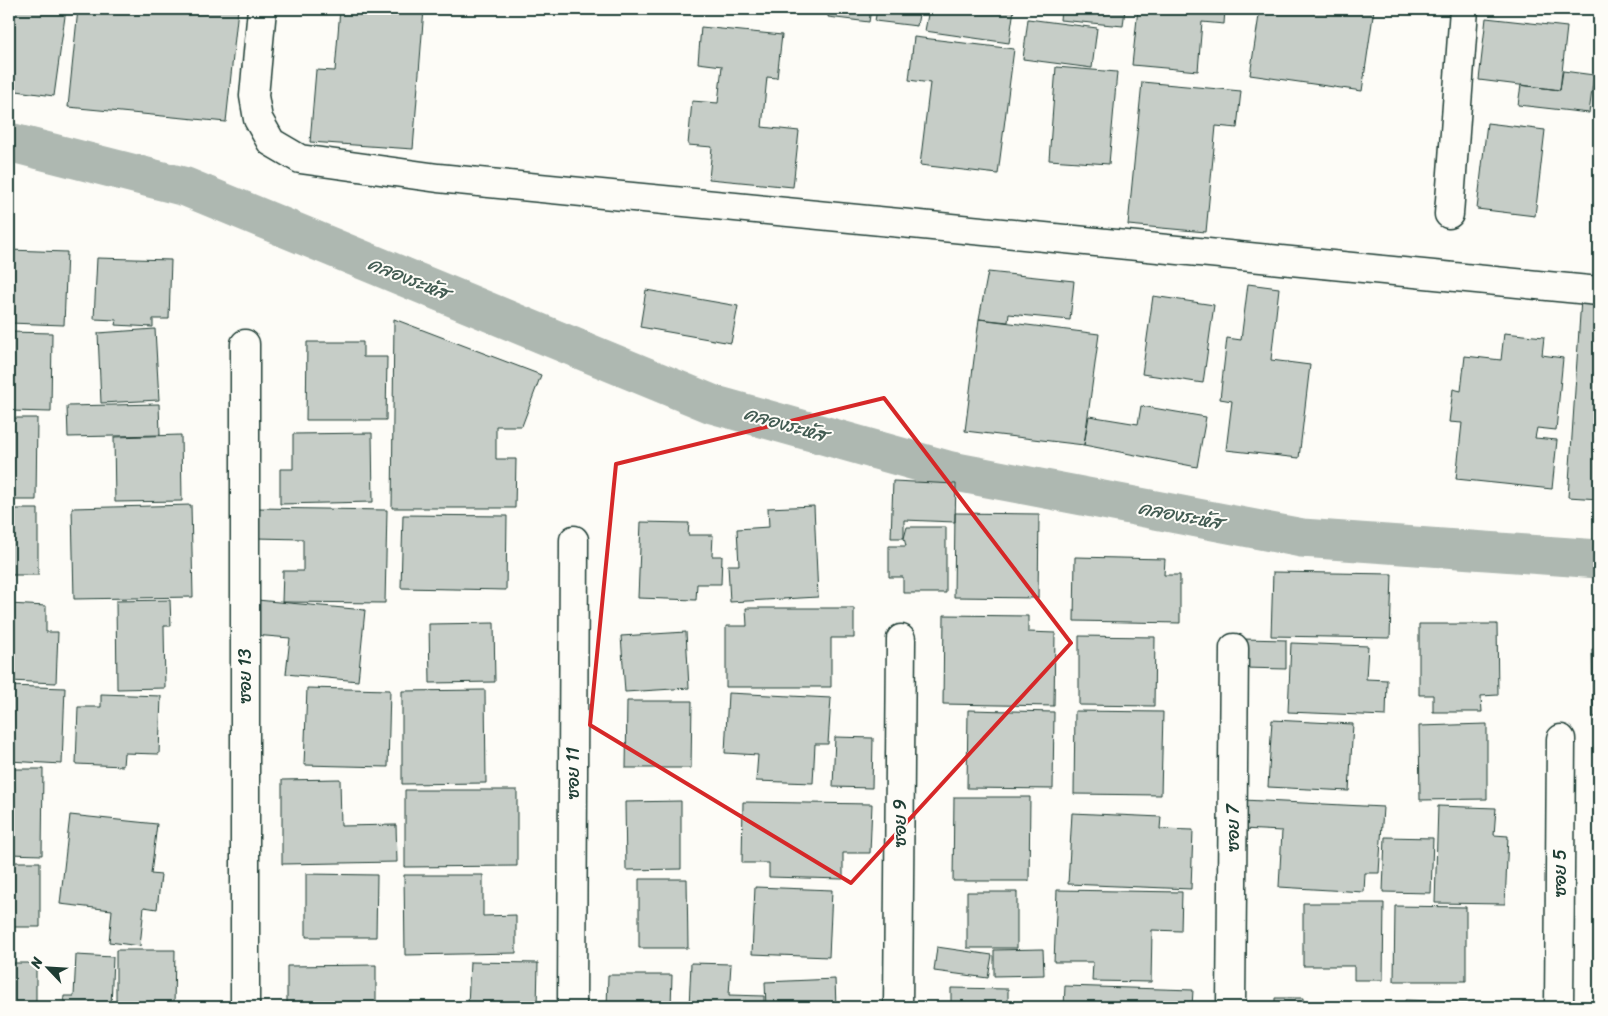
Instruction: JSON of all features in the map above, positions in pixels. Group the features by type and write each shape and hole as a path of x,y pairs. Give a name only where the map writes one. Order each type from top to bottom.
{"street":[{"path":"262,9 254,96 258,119 271,142 300,159 447,179 1058,239 1401,270 1599,291"},
{"path":"1449,214 1464,9"},
{"name":"ซอย 13","path":"245,344 245,1007"},
{"name":"ซอย 11","path":"572,1007 574,540"},
{"name":"ซอย 9","path":"898,1007 901,639"},
{"name":"ซอย 7","path":"1231,1007 1234,648"},
{"name":"ซอย 5","path":"1559,1007 1561,739"}],"highlighted area":[{"path":"884,398 1071,643 851,883 590,725 616,464"}],"building":[{"path":"9,9 66,9 54,96 9,90"},
{"path":"78,9 238,9 226,122 68,107"},
{"path":"340,9 424,9 413,149 310,142 316,70 335,71"},
{"path":"829,9 871,9 869,22 828,17"},
{"path":"877,9 920,9 917,26 875,21"},
{"path":"929,9 1014,9 1009,43 925,31"},
{"path":"1061,9 1125,9 1123,26 1060,20"},
{"path":"1138,9 1225,9 1224,24 1202,22 1198,71 1132,65"},
{"path":"1260,9 1374,9 1362,91 1250,75"},
{"path":"1486,18 1567,27 1560,90 1479,80"},
{"path":"1028,19 1097,28 1092,68 1023,59"},
{"path":"701,27 782,35 777,78 767,77 762,127 799,131 793,187 709,179 712,147 688,145 692,101 718,103 722,66 698,63"},
{"path":"914,37 1014,49 998,174 920,165 930,83 909,80"},
{"path":"1056,67 1117,72 1109,164 1049,160"},
{"path":"1563,71 1594,75 1589,113 1518,105 1521,85 1560,90"},
{"path":"1142,82 1241,91 1237,128 1216,126 1206,232 1128,225"},
{"path":"1487,123 1545,130 1535,216 1477,209"},
{"path":"9,250 67,252 64,325 9,323"},
{"path":"97,258 171,260 169,319 153,319 153,327 115,325 116,320 94,319"},
{"path":"988,272 1074,281 1070,320 1009,314 1008,322 979,319"},
{"path":"1248,284 1279,288 1271,360 1310,365 1299,458 1226,450 1232,401 1220,399 1227,338 1241,340"},
{"path":"646,290 738,306 731,343 640,327"},
{"path":"1153,296 1214,305 1203,383 1142,374"},
{"path":"1581,299 1599,301 1599,499 1568,497"},
{"path":"394,319 541,375 522,426 496,426 496,459 516,459 515,508 392,508"},
{"path":"979,319 1099,334 1084,445 965,431"},
{"path":"155,329 159,400 101,403 98,333"},
{"path":"9,332 52,333 51,412 9,411"},
{"path":"1504,333 1544,337 1542,355 1563,358 1556,430 1537,428 1535,438 1557,440 1552,489 1456,479 1462,423 1449,422 1453,389 1461,391 1465,356 1501,360"},
{"path":"307,342 363,342 363,357 387,357 386,420 306,420"},
{"path":"159,404 160,435 68,437 67,406"},
{"path":"1141,406 1206,417 1197,467 1084,445 1089,416 1138,424"},
{"path":"9,418 37,418 36,500 9,500"},
{"path":"372,433 373,502 280,504 280,469 293,469 293,434"},
{"path":"181,435 182,501 115,502 114,437"},
{"path":"893,481 956,484 955,522 904,520 904,538 891,538"},
{"path":"191,505 193,597 74,599 72,508"},
{"path":"814,506 818,597 730,602 728,565 739,565 737,529 769,527 768,508"},
{"path":"256,508 387,510 385,603 282,602 283,571 303,571 303,539 255,538"},
{"path":"9,509 38,509 38,575 9,575"},
{"path":"955,513 1039,514 1038,598 954,597"},
{"path":"403,515 507,516 506,590 401,588"},
{"path":"641,522 689,523 688,535 713,535 712,556 722,556 721,584 697,584 696,600 638,598"},
{"path":"907,527 946,527 946,593 903,593 903,577 889,577 889,546 906,546 904,538"},
{"path":"1075,557 1165,559 1164,575 1180,575 1180,623 1074,621"},
{"path":"1273,572 1392,574 1390,638 1271,636"},
{"path":"170,600 171,626 164,626 165,688 117,689 116,601"},
{"path":"257,600 365,610 358,681 286,674 290,638 254,635"},
{"path":"9,604 46,606 46,632 58,632 56,683 9,681"},
{"path":"746,608 854,608 854,638 831,638 831,687 726,687 726,626 747,626"},
{"path":"944,615 1028,616 1028,632 1055,633 1054,706 943,704"},
{"path":"494,623 495,682 430,683 429,624"},
{"path":"1419,624 1497,624 1498,695 1481,696 1482,712 1433,712 1433,695 1419,695"},
{"path":"686,632 689,688 625,692 621,636"},
{"path":"1079,636 1155,637 1154,706 1079,705"},
{"path":"1243,639 1286,640 1286,669 1243,668"},
{"path":"1291,643 1368,646 1366,679 1387,680 1386,716 1288,712"},
{"path":"1592,649 1599,649 1599,717 1593,717"},
{"path":"9,686 65,688 62,764 9,761"},
{"path":"307,688 390,690 388,767 304,765"},
{"path":"485,690 486,783 402,784 402,691"},
{"path":"728,693 831,698 828,744 815,744 813,783 756,781 758,755 725,753"},
{"path":"101,694 161,696 159,754 124,753 123,766 76,764 78,707 101,707"},
{"path":"627,701 692,701 691,768 626,768"},
{"path":"968,710 1054,712 1053,789 967,788"},
{"path":"1075,711 1163,712 1161,795 1074,794"},
{"path":"1272,720 1353,724 1349,791 1268,787"},
{"path":"1487,724 1487,799 1420,800 1419,726"},
{"path":"835,737 873,738 872,788 833,787"},
{"path":"9,769 43,769 42,855 9,854"},
{"path":"340,779 341,826 396,825 397,862 282,864 282,780"},
{"path":"405,790 517,790 517,866 405,867"},
{"path":"954,797 1030,797 1029,881 953,881"},
{"path":"1243,800 1383,807 1379,873 1365,873 1364,892 1279,887 1282,831 1242,829"},
{"path":"681,801 681,869 626,870 625,802"},
{"path":"743,802 872,804 870,853 843,853 843,879 769,877 769,863 742,863"},
{"path":"1438,806 1496,808 1494,835 1508,836 1505,904 1435,903"},
{"path":"1072,813 1161,817 1160,829 1193,830 1191,889 1068,884"},
{"path":"70,815 157,824 151,874 161,875 157,909 144,907 140,946 109,942 112,910 60,904"},
{"path":"1385,837 1433,838 1431,893 1383,892"},
{"path":"9,862 40,862 40,927 9,927"},
{"path":"306,874 377,875 376,937 306,937"},
{"path":"404,875 483,875 483,916 516,915 516,953 405,955"},
{"path":"639,879 687,879 688,948 639,948"},
{"path":"755,887 832,890 829,957 752,954"},
{"path":"1057,890 1182,892 1181,931 1152,930 1151,982 1092,981 1093,962 1054,962"},
{"path":"967,892 1017,892 1017,948 967,948"},
{"path":"1303,903 1384,903 1383,980 1354,980 1354,966 1303,966"},
{"path":"1395,906 1466,907 1466,981 1394,981"},
{"path":"937,947 992,955 988,978 934,971"},
{"path":"1043,949 1044,975 994,976 994,950"},
{"path":"116,950 175,950 174,1007 116,1007"},
{"path":"76,955 113,957 111,1007 63,1007 64,996 74,996"},
{"path":"470,962 538,963 537,1007 468,1006"},
{"path":"9,963 36,963 36,1007 9,1007"},
{"path":"691,963 731,964 729,995 764,996 764,1007 689,1007"},
{"path":"376,965 376,1007 287,1007 287,966"},
{"path":"608,975 672,975 671,1007 607,1007"},
{"path":"835,979 836,1007 766,1007 765,982"},
{"path":"1065,986 1193,990 1192,1007 1064,1007"},
{"path":"951,988 1008,989 1008,1007 951,1007"},
{"path":"1596,993 1599,993 1599,1007 1596,1007"},
{"path":"1275,998 1303,998 1303,1007 1275,1007"},
{"path":"1405,1000 1488,1003 1488,1007 1405,1007"},
{"path":"1390,1004 1390,1007 1345,1007 1345,1005"}],"waterway":[{"name":"คลองระหัส","path":"9,142 186,187 712,404 951,471 1302,538 1599,559"}]}
